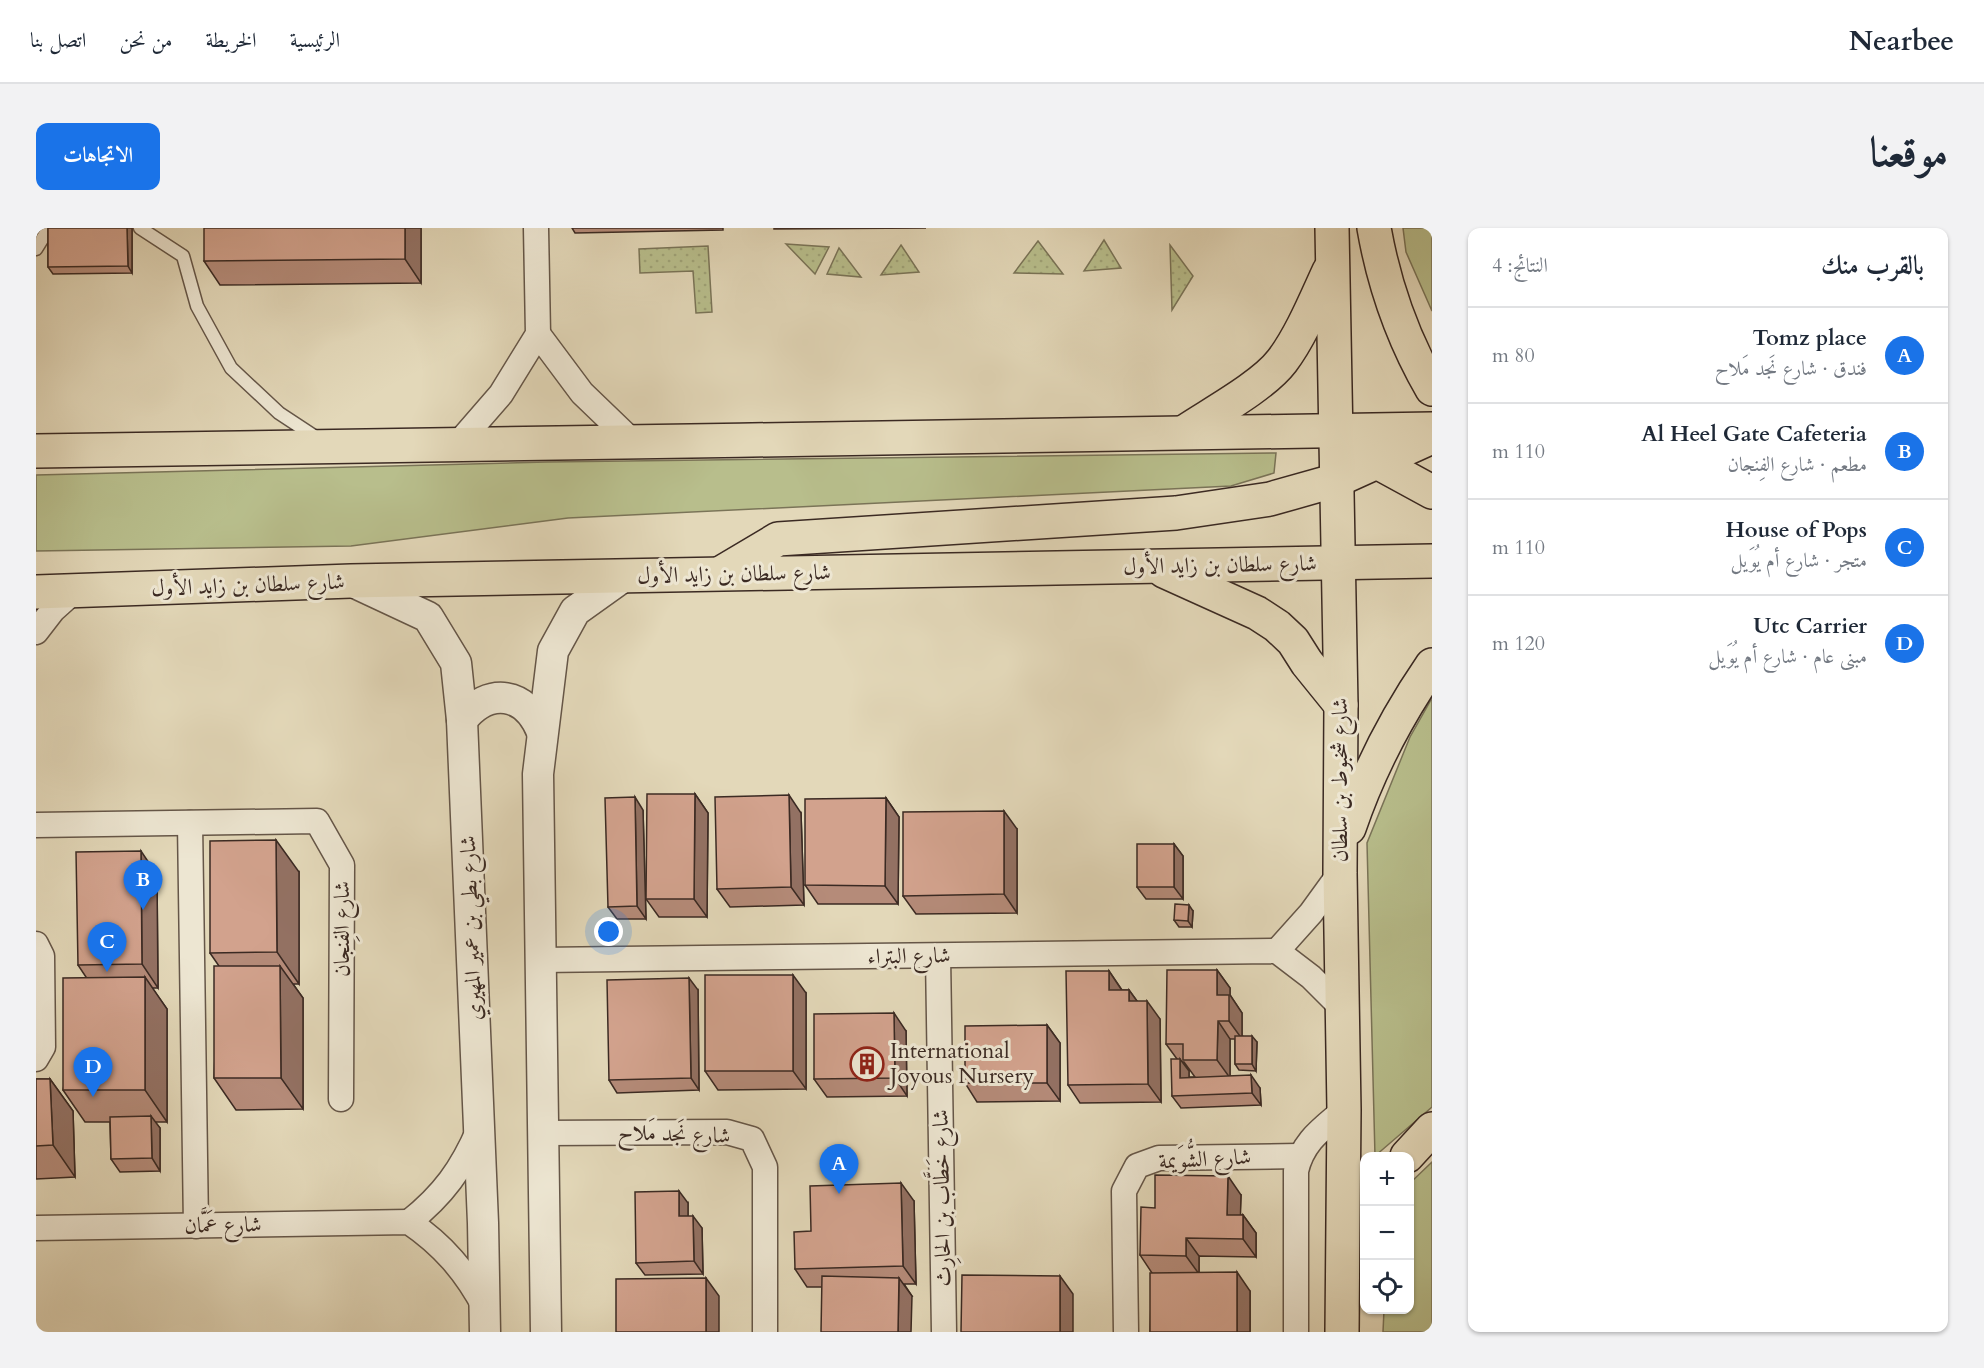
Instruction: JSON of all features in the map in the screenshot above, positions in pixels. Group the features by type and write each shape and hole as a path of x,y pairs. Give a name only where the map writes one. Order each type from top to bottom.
{"main road":[{"name":"شارع شخبوط بن سلطان","path":"1332,228 1341,705 1340,863 1344,1110 1342,1332"},
{"path":"1374,228 1379,260 1391,301 1411,350 1432,389"},
{"path":"1186,431 1259,383 1282,361 1332,264"},
{"path":"36,451 334,449 1186,431 1432,429"},
{"path":"1335,430 1377,462 1432,492"},
{"path":"719,574 778,539 1176,513 1270,499 1337,480 1432,437"},
{"name":"شارع سلطان بن زايد الأول","path":"36,592 351,581 1432,561"},
{"path":"1154,566 1238,603 1277,626 1293,641 1307,663 1341,705"},
{"path":"1340,863 1358,800 1380,750 1407,701 1432,665"},
{"path":"1411,1152 1432,1129"},
{"path":"1343,1286 1360,1244"}],"street":[{"path":"455,447 501,394 538,334 536,228"},
{"path":"538,334 582,393 634,443"},
{"path":"546,1332 538,774 542,732 552,651 575,611 624,576"},
{"name":"شارع بطي بن عمير المهيري","path":"351,581 428,617 456,663 462,720 485,1320"},
{"path":"36,632 53,610 73,592"},
{"path":"462,720 471,708 484,700 499,697 514,700 527,707 536,718 542,732"},
{"name":"شارع الفِنجان","path":"36,825 317,821 342,865 341,1099"},
{"path":"190,823 196,1226"},
{"path":"1340,863 1311,913 1277,951 1311,977 1342,1008"},
{"path":"36,944 42,956 43,1047 36,1059"},
{"name":"شارع البتراء","path":"540,960 1277,951"},
{"name":"شارع خَطَّاب بن الحارِث","path":"938,956 944,1332"},
{"path":"1296,1332 1296,1171 1299,1156 1315,1135 1344,1110"},
{"path":"479,1129 470,1151 444,1190 409,1222 428,1235 453,1259 474,1287 485,1320"},
{"name":"شارع نَجد مَلاح","path":"543,1133 727,1132 752,1139 765,1167 765,1332"},
{"name":"شارع الشُّوَيمة","path":"1126,1332 1124,1191 1137,1166 1160,1158 1299,1156"},
{"name":"شارع عَمَّان","path":"36,1228 409,1222"}],"lane":[{"path":"36,249 50,228"},
{"path":"140,228 183,256 197,306 231,368 279,413 334,449"}],"green space":[{"path":"1403,228 1432,228 1432,311 1406,252"},
{"path":"1104,240 1121,268 1084,271"},
{"path":"1038,241 1063,274 1014,273"},
{"path":"786,244 829,247 815,274"},
{"path":"901,245 919,272 881,275"},
{"path":"1170,245 1193,276 1172,310"},
{"path":"708,246 712,312 696,313 693,271 640,273 639,249"},
{"path":"839,248 861,277 827,274"},
{"path":"1276,453 1274,473 1231,486 568,518 351,546 36,551 36,475 547,462"},
{"path":"1432,698 1432,1107 1380,1152 1375,1152 1367,843 1410,737"},
{"path":"1432,1162 1432,1332 1383,1332 1384,1314 1414,1314 1414,1179"}],"building":[{"path":"48,228 127,228 128,266 48,267"},
{"path":"204,228 405,228 405,259 204,261"},
{"path":"647,794 695,794 694,899 646,899"},
{"path":"789,795 791,887 717,889 715,797"},
{"path":"635,797 637,906 608,907 605,798"},
{"path":"886,798 885,886 805,885 805,799"},
{"path":"1004,811 1004,894 903,896 903,812"},
{"path":"276,840 277,952 210,953 210,841"},
{"path":"1137,844 1174,844 1174,887 1137,887"},
{"path":"141,851 142,964 78,965 76,852"},
{"path":"1175,904 1189,905 1188,921 1174,920"},
{"path":"214,966 280,966 281,1078 214,1078"},
{"path":"1167,970 1217,970 1217,995 1229,995 1229,1021 1218,1021 1217,1060 1183,1060 1183,1044 1166,1044"},
{"path":"1066,971 1109,971 1109,990 1129,990 1129,1001 1147,1001 1148,1084 1068,1085"},
{"path":"705,975 793,975 793,1071 705,1071"},
{"path":"145,977 145,1090 63,1090 63,978"},
{"path":"689,978 691,1078 609,1080 607,980"},
{"name":"International Joyous Nursery","path":"894,1013 895,1078 814,1079 814,1014"},
{"path":"1047,1025 1047,1083 965,1083 965,1026"},
{"path":"1235,1036 1252,1036 1252,1064 1235,1064"},
{"path":"1171,1059 1180,1059 1180,1078 1251,1075 1252,1093 1172,1096"},
{"path":"36,1079 50,1079 53,1145 36,1146"},
{"path":"151,1116 152,1158 111,1159 110,1117"},
{"path":"1155,1175 1228,1176 1227,1215 1243,1215 1243,1239 1186,1238 1186,1256 1140,1255 1141,1207 1155,1208"},
{"path":"901,1183 903,1266 795,1269 794,1232 811,1231 810,1186"},
{"path":"679,1191 679,1216 693,1216 694,1261 636,1263 635,1192"},
{"path":"1237,1272 1237,1332 1150,1332 1150,1273"},
{"path":"962,1275 1060,1276 1060,1332 961,1332"},
{"path":"822,1276 899,1278 898,1332 821,1332"},
{"path":"706,1278 706,1332 616,1332 616,1279"}],"place":[{"name":"Al Heel Gate Cafeteria","path":"143,910"},
{"name":"House of Pops","path":"107,972"},
{"name":"International Joyous Nursery","path":"867,1064"},
{"name":"Utc Carrier","path":"93,1097"},
{"name":"Tomz place","path":"839,1194"}]}
